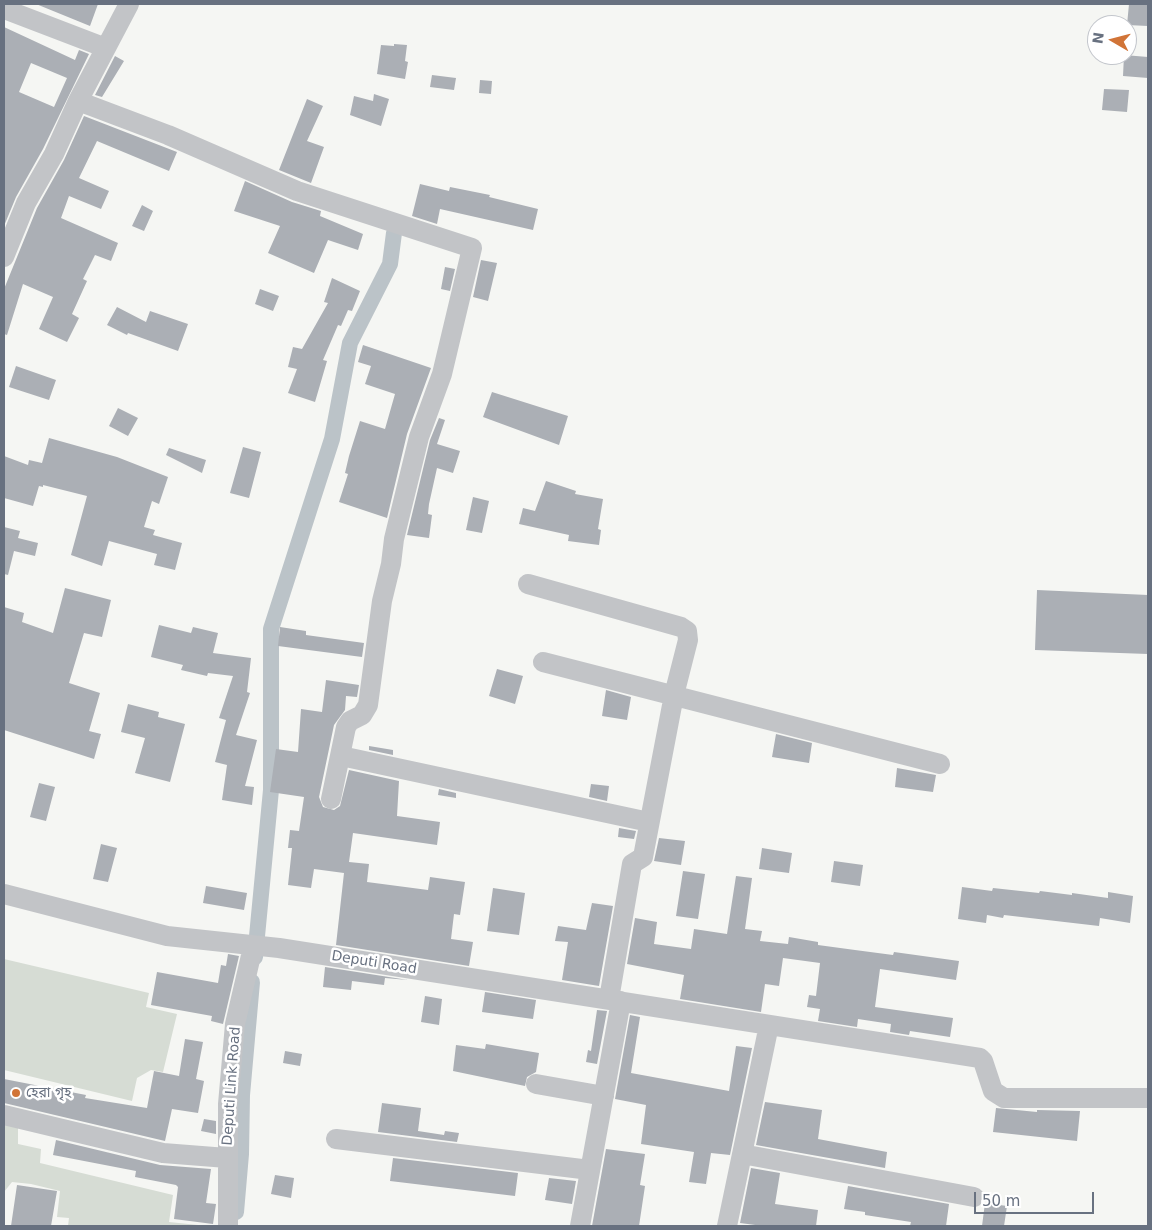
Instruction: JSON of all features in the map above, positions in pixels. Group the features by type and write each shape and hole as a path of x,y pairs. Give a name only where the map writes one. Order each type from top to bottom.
{"street":[{"path":"4,257 26,203 54,154 78,101 129,4"},
{"path":"4,8 106,48"},
{"path":"78,101 168,135 297,191 389,222 472,246 442,374 419,437 394,539 391,564 382,601 368,705 362,715 350,721 346,726 331,800"},
{"path":"528,584 681,627 687,631 688,640 674,695 643,857 632,864 604,1096 580,1226"},
{"path":"542,662 940,764"},
{"path":"341,756 649,822"},
{"name":"Deputi Road","path":"4,894 167,936 253,947 279,948 980,1058 984,1061 993,1091 1004,1098 1148,1098"},
{"name":"Deputi Link Road","path":"228,1226 228,1104 235,1024 253,947"},
{"path":"727,1226 770,1025"},
{"path":"536,1084 604,1096"},
{"path":"4,1116 163,1153 227,1158"},
{"path":"336,1140 590,1170"},
{"path":"742,1154 974,1197"}],"shaded area":[{"path":"4,959 149,993 146,1007 177,1014 163,1072 151,1070 137,1078 132,1101 4,1070"},
{"path":"4,1120 18,1123 18,1144 41,1149 40,1163 173,1195 169,1222 208,1226 68,1226 69,1218 57,1217 60,1191 31,1184 12,1182 4,1192"}],"building":[{"path":"36,4 98,4 90,26"},
{"path":"1129,4 1148,4 1148,26 1137,25 1137,15 1128,15"},
{"path":"4,27 75,60 79,50 89,54 43,149 16,197 4,226","holes":["31,63 67,78 54,107 19,92"]},
{"path":"394,44 407,45 405,61 408,62 405,79 377,74 381,45 394,46"},
{"path":"115,56 124,61 102,97 95,95"},
{"path":"1137,56 1148,57 1148,78 1123,76 1124,65 1137,65"},
{"path":"432,75 456,78 454,90 430,87"},
{"path":"480,80 492,81 491,94 479,93"},
{"path":"1104,89 1129,90 1127,112 1102,110"},
{"path":"374,94 389,99 381,126 350,115 354,96 373,101"},
{"path":"307,99 323,106 307,141 324,147 311,183 279,170"},
{"path":"84,116 177,152 169,171 97,141 79,178 109,191 101,209 69,196 61,218 118,243 111,261 95,255 83,279 87,281 72,314 79,318 67,342 39,329 53,297 23,284 7,335 4,334 4,289 37,208 64,160"},
{"path":"245,181 292,202 321,211 320,216 363,234 358,250 328,240 314,273 268,253 280,226 234,211"},
{"path":"420,184 449,191 450,187 490,195 489,197 538,209 533,230 440,209 437,224 412,216"},
{"path":"142,205 153,211 144,231 132,226"},
{"path":"481,260 497,263 488,301 473,297"},
{"path":"445,267 455,269 450,291 441,289"},
{"path":"332,278 360,291 352,311 348,310 341,326 338,325 323,360 327,361 315,402 288,393 297,369 288,367 293,347 302,349 328,303 324,302"},
{"path":"260,289 279,296 273,311 255,304"},
{"path":"117,307 146,322 150,311 188,324 178,351 128,333 127,335 107,325"},
{"path":"363,345 431,368 407,434 387,518 339,502 348,474 345,473 349,456 360,421 385,429 395,394 365,384 371,366 358,362"},
{"path":"16,366 56,380 49,400 9,387"},
{"path":"492,392 568,416 559,445 483,417"},
{"path":"118,408 138,418 128,436 109,426"},
{"path":"439,418 445,420 437,444 460,451 453,473 437,468 429,504 428,514 432,515 429,538 407,535 430,440"},
{"path":"49,438 117,457 168,477 159,504 152,501 144,527 155,530 153,535 182,543 175,570 154,565 157,554 109,541 102,566 71,555 87,496 43,485 43,487 39,486 33,506 4,498 4,456 28,465 29,460 42,463"},
{"path":"243,447 261,452 249,498 230,493"},
{"path":"169,448 206,460 202,473 166,455"},
{"path":"546,481 576,491 575,494 603,499 598,529 601,530 599,545 568,541 569,535 519,524 523,508 535,511"},
{"path":"473,497 489,501 482,533 466,530"},
{"path":"4,527 20,531 18,538 38,543 35,556 14,551 8,575 4,574"},
{"path":"65,588 111,600 102,637 84,633 69,683 100,693 89,731 101,734 94,759 4,730 4,607 24,613 22,622 53,633"},
{"path":"1037,590 1148,595 1148,654 1035,650"},
{"path":"159,625 191,633 193,627 218,633 213,653 251,658 247,692 250,693 236,735 257,740 245,786 254,787 252,805 222,800 227,765 215,762 226,720 219,718 233,676 208,673 207,676 181,670 183,665 151,657"},
{"path":"280,627 306,631 306,635 364,643 362,657 278,646"},
{"path":"497,669 523,676 515,704 489,696"},
{"path":"326,680 359,685 357,697 346,696 345,710 334,725 319,797 323,807 334,810 340,806 349,770 399,781 397,816 440,822 437,845 353,833 349,862 369,864 367,882 428,890 430,877 465,882 460,915 454,914 451,939 473,942 469,966 336,945 344,873 314,869 311,888 288,885 292,848 288,848 290,830 299,831 304,797 270,792 276,749 298,752 301,709 322,712"},
{"path":"606,690 631,697 627,720 602,716"},
{"path":"128,704 159,712 158,717 185,724 170,782 135,773 145,738 121,732"},
{"path":"776,734 812,743 809,763 772,757"},
{"path":"369,746 393,750 393,755 369,750"},
{"path":"897,768 936,775 933,792 895,787"},
{"path":"39,783 55,787 46,821 30,817"},
{"path":"591,784 609,786 607,801 589,797"},
{"path":"439,789 456,793 456,798 438,795"},
{"path":"619,828 636,831 634,839 618,837"},
{"path":"659,838 685,841 681,865 654,861"},
{"path":"101,844 117,848 108,882 93,879"},
{"path":"762,848 792,853 789,873 759,869"},
{"path":"834,861 863,865 860,886 831,882"},
{"path":"683,871 705,874 698,919 676,916"},
{"path":"736,876 752,878 745,929 762,931 760,941 788,944 789,937 818,942 818,945 893,955 894,952 959,961 956,980 880,969 875,1007 953,1018 950,1037 910,1031 909,1035 890,1032 891,1024 858,1019 857,1027 818,1021 820,1009 807,1007 809,995 816,996 820,963 783,958 779,986 765,984 761,1012 680,999 684,975 627,964 635,918 657,922 654,944 691,949 694,929 727,934"},
{"path":"206,886 247,893 244,910 203,903"},
{"path":"962,887 992,891 993,888 1039,893 1040,891 1072,895 1072,893 1108,898 1108,892 1133,896 1130,923 1100,918 1099,926 1004,915 1003,918 987,915 986,923 958,919"},
{"path":"493,888 525,893 519,935 487,931"},
{"path":"592,903 613,906 599,986 562,980 568,942 555,941 558,926 586,930"},
{"path":"228,954 239,956 223,1024 211,1021 212,1016 151,1005 157,972 218,983 221,965 226,966"},
{"path":"325,967 408,980 385,978 384,985 352,981 351,990 323,987"},
{"path":"485,992 536,1000 533,1019 482,1012"},
{"path":"425,996 442,999 439,1025 421,1022"},
{"path":"597,1010 607,1011 597,1064 586,1062 588,1050 591,1051"},
{"path":"630,1015 640,1017 631,1073 729,1091 736,1046 752,1048 730,1155 711,1153 706,1184 689,1182 694,1152 641,1144 646,1105 615,1099"},
{"path":"185,1039 203,1042 196,1079 204,1081 198,1113 172,1109 165,1141 4,1103 4,1079 86,1095 85,1098 147,1108 154,1071 179,1076"},
{"path":"486,1044 539,1053 536,1072 527,1077 525,1086 453,1071 456,1045 485,1049"},
{"path":"285,1051 302,1054 300,1066 283,1063"},
{"path":"765,1102 822,1110 818,1139 887,1152 885,1168 756,1145"},
{"path":"382,1103 421,1108 418,1131 444,1135 445,1131 459,1133 457,1142 378,1132"},
{"path":"996,1108 1037,1112 1037,1110 1080,1111 1077,1141 993,1132"},
{"path":"204,1119 216,1121 216,1134 201,1131"},
{"path":"56,1140 160,1165 211,1169 206,1203 216,1204 213,1224 174,1219 178,1187 176,1185 135,1177 136,1171 53,1155"},
{"path":"606,1149 645,1154 640,1185 645,1186 639,1226 592,1226"},
{"path":"393,1158 518,1173 515,1196 390,1181"},
{"path":"751,1168 780,1173 775,1204 818,1210 816,1226 763,1226 740,1223"},
{"path":"275,1175 294,1178 291,1198 271,1194"},
{"path":"549,1178 576,1181 572,1204 545,1200"},
{"path":"17,1185 57,1191 51,1226 11,1226"},
{"path":"848,1186 949,1204 946,1226 910,1226 911,1222 865,1215 865,1212 844,1209"},
{"path":"985,1203 1007,1206 1004,1226 982,1226"}],"waterway":[{"path":"255,957 271,790 271,629 332,439 350,343 390,264 394,233"},
{"path":"236,1212 241,1154 242,1095 252,982"}],"place":[{"name":"হেরা গৃহ","path":"16,1093"}]}
